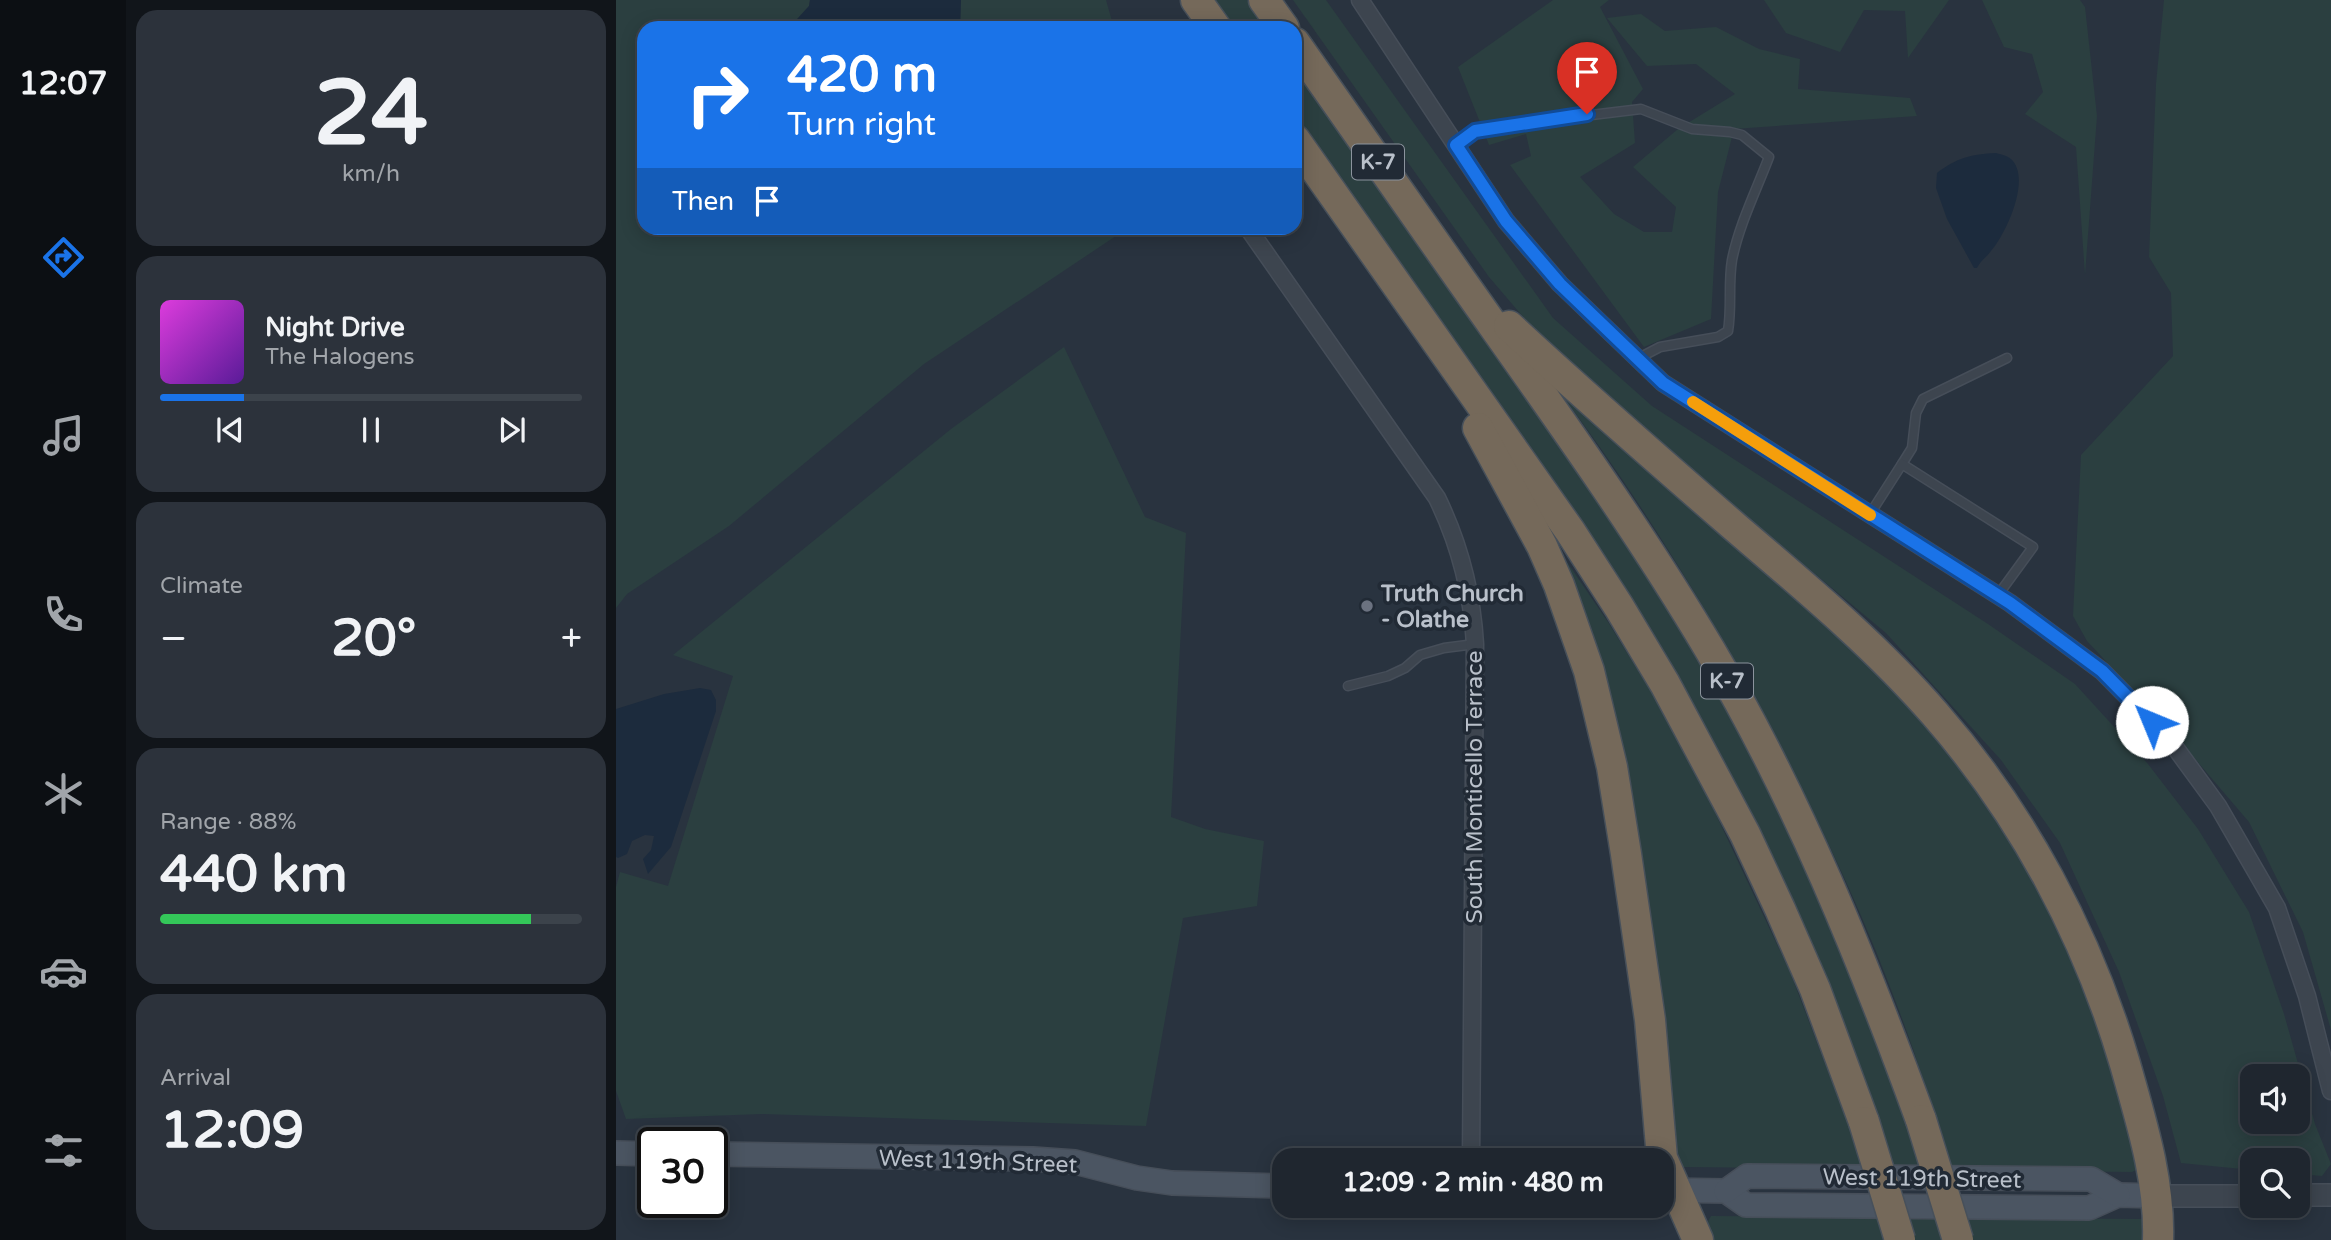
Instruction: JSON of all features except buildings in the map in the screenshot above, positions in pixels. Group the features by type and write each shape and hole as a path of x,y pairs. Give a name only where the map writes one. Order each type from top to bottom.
{"highway":[{"path":"1196,0 1211,21"},
{"path":"1264,0 1279,21"},
{"name":"K-7","path":"1302,53 1549,403 1627,519 1711,652 1751,724 1831,888 1876,997 1921,1120 1958,1240"},
{"name":"K-7","path":"1302,150 1570,531 1665,684 1745,834 1815,989 1864,1122 1900,1240"},
{"path":"1461,281 1564,377 1857,633 1935,713 1976,764 2043,865 2088,960 2107,1008 2134,1097 2158,1196 2158,1240"},
{"path":"1415,311 1542,546 1559,585 1589,671 1612,767 1626,854 1650,1020 1661,1148"},
{"path":"1674,1197 1698,1240"}],"main road":[{"path":"616,1153 637,1154"},
{"name":"West 119th Street","path":"728,1154 1034,1159 1075,1162 1137,1178 1172,1183 1272,1186"},
{"name":"West 119th Street","path":"1674,1190 1726,1191 1746,1205 2089,1208 2118,1195 2158,1196"}],"street":[{"path":"1360,0 1506,221 1560,284 1663,383 1998,596 2102,671 2169,739 2218,806 2277,908 2307,996 2331,1091"},
{"name":"South Monticello Terrace","path":"1253,235 1437,498 1466,574 1473,609 1475,644 1471,1148"},
{"path":"2310,1195 2331,1195"},
{"name":"West 119th Street","path":"2158,1196 2240,1196"}],"lane":[{"path":"1456,145 1475,131 1492,127 1641,109 1692,129 1742,135 1769,158 1738,236 1732,261 1728,331 1718,337 1660,347 1637,359"},
{"path":"1870,514 1912,448 1916,413 1923,400 2007,358"},
{"path":"1902,464 2033,547 1998,596"},
{"path":"1348,686 1388,676 1405,668 1420,655 1444,648 1475,644"}],"green space":[{"path":"616,0 810,0 809,6 795,21 637,21 637,235 1118,235 924,364 729,526 627,594 616,608"},
{"path":"961,0 1106,0 1112,21 960,21"},
{"path":"1214,0 1247,0 1262,21 1229,21"},
{"path":"1293,0 1326,0 1553,318 1652,406 1988,624 2075,684 2148,764 2198,829 2249,912 2298,1064 2240,1064 2240,1134 2310,1134 2310,1106 2331,1164 2322,1176 2310,1175 2310,1148 2240,1148 2240,1169 2181,1163 2163,1096 2119,972 2060,843 2001,760 1886,633 1567,368 1489,277"},
{"path":"1553,0 1609,0 1600,7 1643,89 1632,102 1635,143 1580,177 1614,214 1644,232 1672,232 1676,207 1633,167 1678,129 1735,94 1696,64 1647,66 1607,18 1641,14 1665,31 1716,27 1759,49 1800,59 1798,89 1910,98 1917,116 1734,129 1718,192 1711,319 1644,347 1510,165 1531,156 1526,134 1489,145 1458,67"},
{"path":"1764,0 1949,0 1908,58 1905,11 1864,10 1840,52 1786,33"},
{"path":"1982,0 2080,0 2085,7 2097,116 2085,275 2076,147 2025,114 2043,92 2032,54 2004,47"},
{"path":"2164,0 2331,0 2331,1030 2303,932 2249,822 2172,732 2087,641 2073,616 2081,455 2173,356 2171,293 2149,257 2156,84"},
{"path":"1302,77 1541,416 1637,557 1708,673 1934,1112 1899,1009 1865,925 1784,754 1678,565 1598,444 1555,386 1892,678 1986,793 2090,988 2139,1162 2136,1170 1683,1167 1679,1164 1554,555 1567,562 1608,622 1666,716 1705,791 1790,972 1847,1121 1874,1119 1754,820 1692,701 1589,533 1302,125"},
{"path":"1064,347 1145,517 1186,533 1171,817 1205,829 1264,841 1257,906 1183,918 1146,1126 762,1114 626,1119 616,1091 616,887 620,872 668,886 733,676 673,655 951,429"},
{"path":"1711,1216 2144,1219 2149,1240 1707,1240 1706,1225"}],"water":[{"path":"810,0 961,0 960,21 795,21 809,6"},
{"path":"1996,153 2010,158 2017,168 2018,192 1997,243 1977,268 1974,268 1947,219 1936,188 1937,173 1965,158"},
{"path":"700,688 711,690 716,700 716,711 671,847 648,874 643,859 651,850 654,836 645,835 632,841 627,854 616,857 616,709 664,694"}],"slow traffic":[{"path":"1693,402 1870,515"}],"place":[{"name":"Truth Church - Olathe","path":"1367,606"}],"route":[{"path":"1587,114 1475,131 1456,145 1506,221 1560,284 1663,383 2010,603 2102,671 2152,722"}]}
